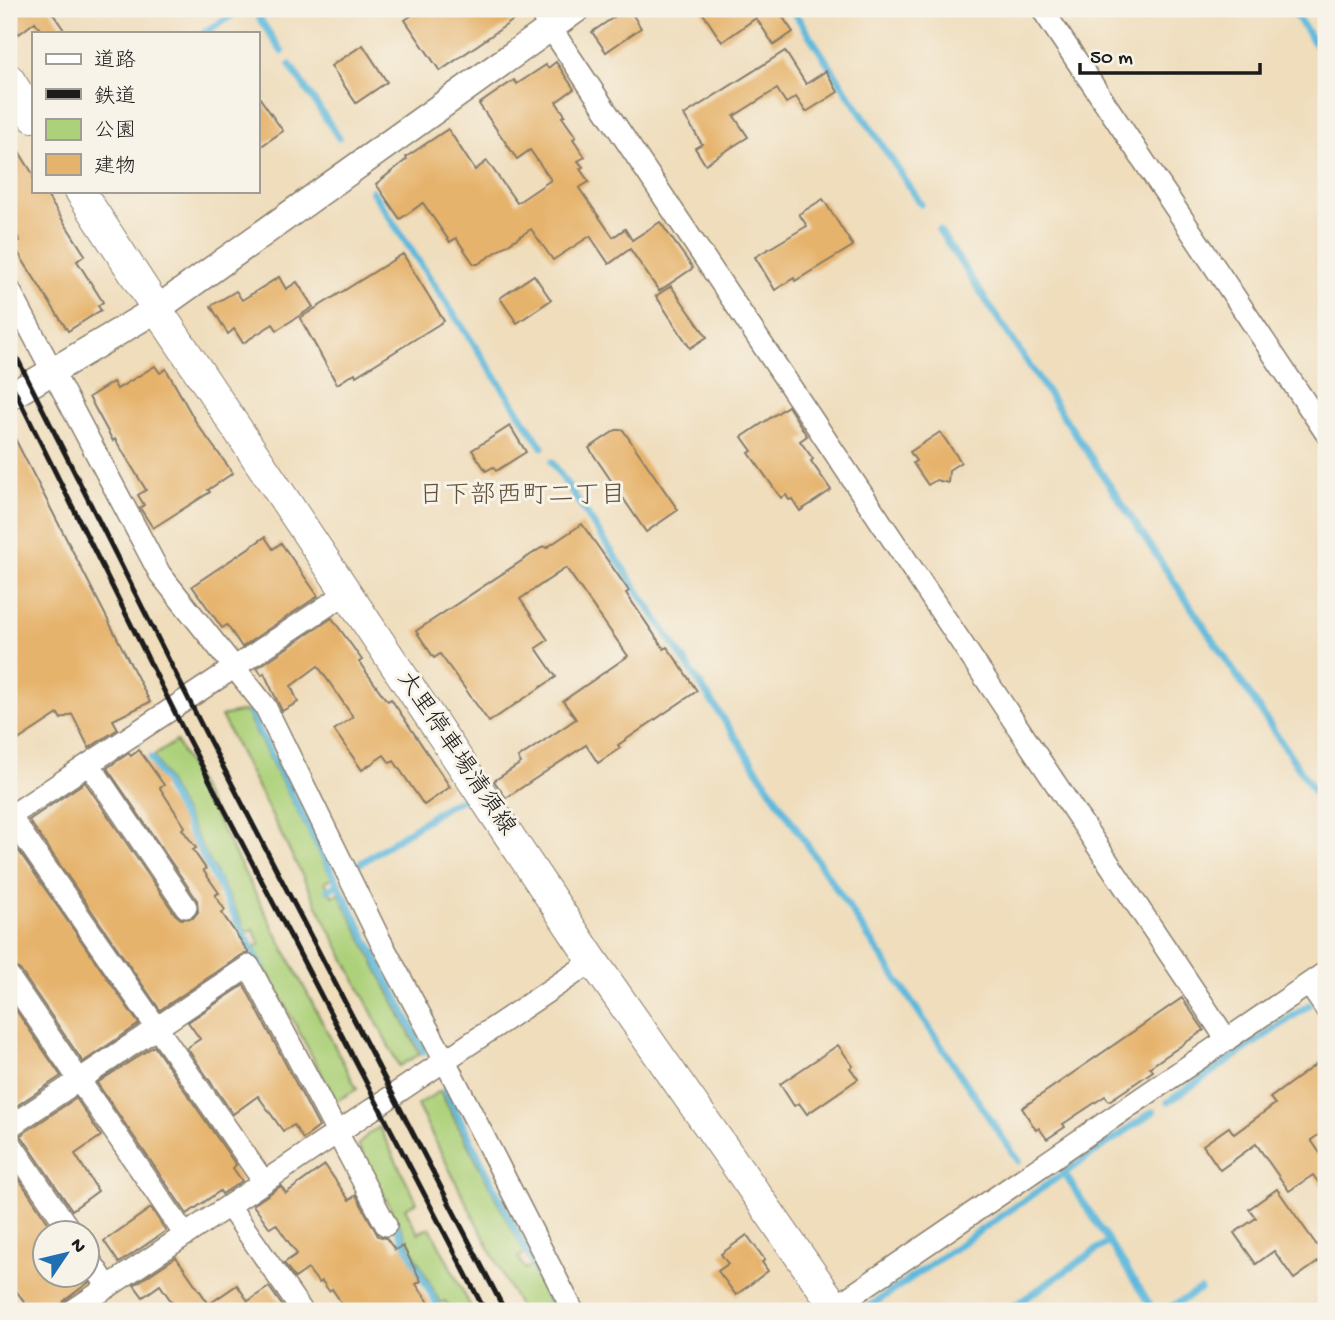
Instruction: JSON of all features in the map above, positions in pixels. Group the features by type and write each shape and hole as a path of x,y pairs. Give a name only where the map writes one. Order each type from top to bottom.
{"main road":[{"path":"9,79 32,115"},
{"name":"大里停車場清須線","path":"81,192 593,961 834,1310"}],"street":[{"path":"9,397 157,309 544,18 577,9"},
{"path":"1042,9 1326,433"},
{"path":"544,18 1227,1040"},
{"path":"9,289 160,573 265,706 380,940 573,1311"},
{"path":"264,1182 9,817 348,592"},
{"path":"89,764 186,906"},
{"path":"72,1311 593,961"},
{"path":"9,1127 249,967 339,1132 386,1225"},
{"path":"9,977 185,1236"},
{"path":"834,1310 1318,978 1326,1009"},
{"path":"9,1141 61,1218"},
{"path":"229,1206 302,1311"},
{"path":"102,1278 108,1287"}],"green space":[{"path":"245,711 332,878 325,882 332,896 339,893 420,1054 399,1066 221,716"},
{"path":"176,741 357,1089 336,1101 254,947 260,944 253,929 247,932 154,756"},
{"path":"440,1091 525,1254 518,1257 525,1269 531,1266 553,1311 521,1311 417,1105"},
{"path":"379,1127 417,1202 405,1208 418,1233 430,1227 473,1311 450,1311 445,1301 440,1303 358,1145"}],"building":[{"path":"22,9 53,9 51,11 65,32 42,32 35,22 19,34 9,18"},
{"path":"421,9 525,9 525,12 440,71 405,20"},
{"path":"629,9 641,28 606,52 592,32"},
{"path":"700,9 777,9 793,32 774,45 756,18 722,42"},
{"path":"363,45 387,82 356,103 331,66"},
{"path":"785,51 806,84 826,71 838,92 806,112 796,97 786,103 777,89 734,116 748,137 705,164 695,148 702,144 684,115"},
{"path":"556,62 574,89 556,102 565,115 562,117 576,137 573,139 585,157 578,161 589,182 579,188 613,237 625,229 632,240 660,222 693,268 659,291 630,249 609,264 590,236 553,260 531,229 474,264 456,238 450,242 423,203 400,219 376,184 407,159 406,157 448,129 475,170 487,161 517,203 551,180 530,150 517,159 479,104 514,80 517,84 546,65 548,68"},
{"path":"259,97 283,131 259,148"},
{"path":"9,136 32,172 32,192 45,192 85,255 77,261 103,302 98,306 101,310 68,331 13,245 20,241 9,224"},
{"path":"823,199 853,246 775,290 755,257 807,226 799,214"},
{"path":"403,254 444,321 356,376 355,373 337,384 300,318"},
{"path":"534,275 551,300 517,323 500,298"},
{"path":"279,277 286,289 297,282 313,307 277,330 273,324 243,343 234,329 228,334 211,306 236,291 242,300"},
{"path":"671,286 707,337 690,348 656,296"},
{"path":"155,366 160,373 166,369 197,424 233,473 208,490 210,492 153,528 140,508 144,505 138,495 146,490 115,439 113,441 89,397 113,382 117,389"},
{"path":"788,406 807,436 800,441 831,490 800,511 792,499 789,500 786,495 781,498 749,453 752,451 742,437"},
{"path":"510,426 526,452 496,471 493,467 486,471 472,450"},
{"path":"9,427 150,702 113,720 118,729 89,748 72,714 61,719 58,714 9,746"},
{"path":"616,430 623,430 678,510 646,532 589,448"},
{"path":"940,432 961,462 949,470 948,483 936,480 928,485 913,463 916,461 910,452"},
{"path":"582,524 629,591 626,593 664,649 667,647 697,691 618,745 620,748 598,763 586,745 506,798 494,781 521,763 518,758 576,719 563,701 628,656 566,568 520,599 548,640 536,648 556,677 489,722 440,654 434,658 416,631"},
{"path":"265,537 273,549 281,543 318,596 242,647 227,625 222,628 192,586"},
{"path":"332,618 362,660 359,662 385,698 388,701 391,699 450,787 424,805 394,761 390,763 384,755 362,770 334,730 353,717 318,666 291,686 298,702 282,711 264,673 262,675 257,668"},
{"path":"139,750 164,785 160,788 185,827 182,829 196,848 193,850 206,869 203,870 219,893 215,895 225,910 222,913 249,953 160,1010 29,820 85,782 175,914 181,919 193,918 198,912 197,900 107,768 129,753 131,756"},
{"path":"9,837 139,1024 83,1062 20,970 9,964"},
{"path":"244,985 319,1127 303,1139 294,1125 283,1131 258,1096 233,1114 187,1048 200,1039 188,1022"},
{"path":"1182,998 1204,1030 1150,1067 1153,1071 1109,1101 1105,1096 1063,1124 1065,1127 1047,1139 1039,1128 1036,1130 1022,1108"},
{"path":"9,1000 61,1076 9,1111"},
{"path":"838,1045 853,1066 850,1068 858,1079 807,1114 799,1103 794,1106 780,1084"},
{"path":"154,1046 236,1165 233,1168 242,1181 222,1194 220,1191 187,1214 97,1083"},
{"path":"1326,1057 1326,1130 1311,1140 1326,1162 1326,1193 1313,1175 1289,1191 1256,1144 1220,1170 1203,1145 1229,1127 1234,1134 1275,1104 1270,1098"},
{"path":"76,1098 101,1136 75,1154 98,1191 72,1210 21,1135"},
{"path":"9,1164 45,1218 32,1218 32,1288 81,1288 64,1301 59,1311 31,1311 9,1281"},
{"path":"325,1165 349,1200 356,1195 378,1236 386,1238 395,1250 403,1246 421,1281 416,1284 435,1311 347,1311 332,1289 329,1291 322,1281 319,1283 308,1269 295,1278 284,1263 297,1254 276,1224 270,1228 253,1205 281,1186 286,1193"},
{"path":"1277,1189 1325,1257 1294,1279 1274,1251 1256,1264 1234,1233 1256,1218 1249,1209"},
{"path":"151,1208 166,1231 119,1263 104,1241"},
{"path":"747,1235 765,1260 762,1262 768,1271 736,1295 718,1271 728,1264 721,1254"},
{"path":"176,1257 209,1304 237,1285 248,1301 269,1287 286,1311 178,1311 160,1285 143,1297 134,1285"}],"waterway":[{"path":"206,32 242,9"},
{"path":"253,9 282,52"},
{"path":"792,9 921,204"},
{"path":"1292,9 1326,60"},
{"path":"290,65 339,138"},
{"path":"372,191 542,447"},
{"path":"939,230 1326,809"},
{"path":"552,462 1018,1161"},
{"path":"250,713 424,1051"},
{"path":"151,758 262,968"},
{"path":"361,863 450,804 461,800"},
{"path":"328,890 338,884"},
{"path":"1168,1102 1309,1005"},
{"path":"445,1090 557,1311"},
{"path":"863,1311 1153,1112"},
{"path":"1064,1173 1154,1311"},
{"path":"393,1220 440,1311"},
{"path":"1007,1311 1108,1242"},
{"path":"1164,1311 1200,1290"}],"railway":[{"path":"9,342 204,730 505,1311"},
{"path":"9,379 189,741 485,1311"}],"district":[{"name":"日下部西町二丁目","path":"522,497"}]}
